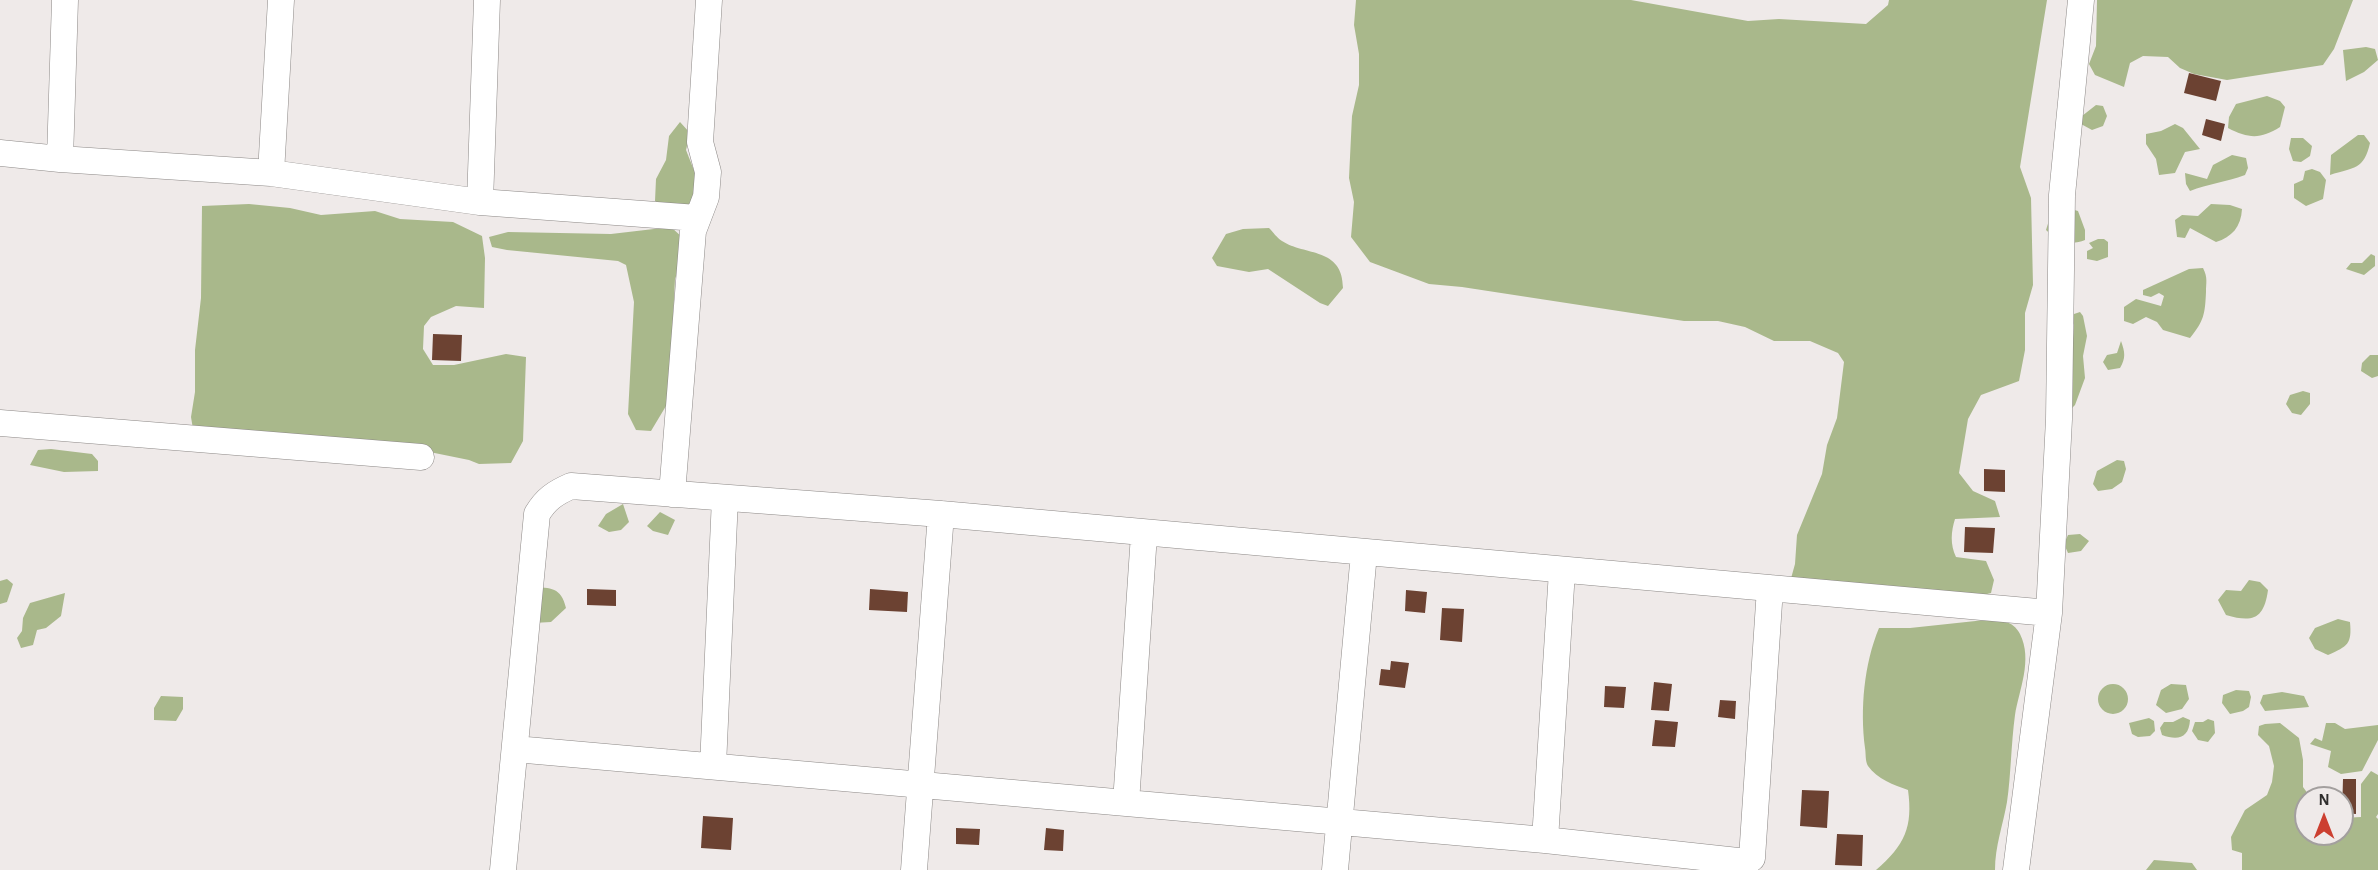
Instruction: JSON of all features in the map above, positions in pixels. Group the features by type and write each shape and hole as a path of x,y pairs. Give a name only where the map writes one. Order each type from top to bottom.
{"street":[{"path":"60,159 65,0"},
{"path":"270,173 281,0"},
{"path":"480,202 488,0"},
{"path":"672,494 693,231 706,197 708,172 700,142 709,0"},
{"path":"2016,870 2049,613 2059,419 2062,195 2081,0"},
{"path":"0,153 270,173 480,202 697,218"},
{"path":"0,423 422,457"},
{"path":"503,870 537,514 543,503 554,493 571,486 941,514 1144,534 2049,613"},
{"path":"713,766 724,498"},
{"path":"914,870 941,514"},
{"path":"1126,803 1144,534"},
{"path":"1335,870 1364,553"},
{"path":"1545,840 1562,571"},
{"path":"514,749 1339,821 1747,862 1750,860 1770,588"}],"green space":[{"path":"1356,0 1631,0 1748,21 1779,19 1866,24 1888,5 1889,0 2047,0 2020,167 2031,198 2033,285 2025,313 2025,350 2019,381 1981,395 1968,419 1959,473 1973,491 1995,501 2000,517 1955,519 1952,533 1956,557 1986,561 1994,580 1991,593 1960,601 1790,582 1795,564 1797,535 1822,474 1827,445 1837,418 1844,362 1838,353 1810,341 1774,341 1745,327 1718,321 1684,321 1429,284 1370,262 1351,237 1354,202 1349,178 1352,116 1359,85 1359,54 1354,25"},
{"path":"2097,0 2353,0 2334,49 2323,65 2227,80 2194,74 2180,68 2168,57 2143,56 2130,63 2124,87 2095,75 2089,64 2096,46"},
{"path":"2366,47 2375,49 2378,60 2364,72 2346,81 2343,50"},
{"path":"2267,96 2280,101 2285,107 2280,127 2267,134 2255,136 2228,128 2229,117 2236,104"},
{"path":"2096,105 2103,106 2107,116 2103,126 2092,130 2081,124 2082,116"},
{"path":"680,122 690,133 686,150 697,178 695,201 672,215 655,201 656,179 666,160 669,136"},
{"path":"2175,124 2183,128 2200,149 2185,152 2175,173 2159,175 2156,159 2146,144 2146,134 2161,131"},
{"path":"2358,135 2364,135 2370,143 2365,158 2357,166 2330,175 2331,155"},
{"path":"2291,138 2303,138 2312,146 2310,156 2301,162 2293,161 2289,149"},
{"path":"2232,155 2246,158 2248,168 2245,175 2190,191 2186,184 2185,173 2207,179 2213,165"},
{"path":"2312,169 2320,172 2326,180 2323,199 2306,206 2294,198 2294,184 2303,180 2305,171"},
{"path":"249,204 290,208 321,215 375,211 400,219 453,222 482,236 485,258 484,308 456,306 431,317 424,326 423,349 433,365 454,365 506,354 526,357 523,441 511,463 479,464 410,448 194,435 191,417 195,392 195,350 201,298 202,206"},
{"path":"2211,204 2230,205 2242,209 2238,226 2231,234 2216,242 2190,228 2185,238 2177,237 2175,220 2182,215 2198,216"},
{"path":"2064,207 2078,211 2085,230 2085,240 2074,243 2064,241 2046,230 2051,214"},
{"path":"671,227 683,238 683,257 675,279 669,401 651,431 636,430 628,414 634,302 626,265 618,261 492,247 489,237 508,232 611,234"},
{"path":"1269,228 1277,237 1291,246 1321,255 1337,265 1343,288 1328,306 1268,269 1249,272 1217,266 1212,258 1226,234 1243,229"},
{"path":"2098,239 2108,242 2108,257 2097,261 2087,259 2087,251 2093,248 2089,243"},
{"path":"2371,254 2375,256 2375,266 2364,275 2346,269 2351,263 2362,263"},
{"path":"2203,268 2206,275 2204,312 2201,322 2190,338 2163,330 2157,322 2146,317 2133,324 2124,321 2124,307 2136,299 2161,306 2164,296 2159,293 2151,297 2143,295 2143,290 2189,269"},
{"path":"2080,312 2087,336 2083,356 2085,378 2072,408 2061,344 2073,338 2074,325 2068,316"},
{"path":"2121,341 2124,355 2122,364 2120,368 2108,370 2103,362 2107,355 2117,353"},
{"path":"2370,355 2378,355 2378,376 2372,378 2361,371 2362,363"},
{"path":"2303,391 2310,393 2310,404 2301,415 2292,413 2286,404 2290,395"},
{"path":"51,449 92,454 98,461 98,471 64,472 30,465 38,450"},
{"path":"2117,460 2124,461 2126,469 2122,482 2112,489 2098,491 2093,484 2097,471"},
{"path":"623,504 629,522 621,530 609,532 598,526 606,514"},
{"path":"660,512 675,520 668,535 653,531 647,526"},
{"path":"2080,534 2089,541 2081,551 2068,553 2064,544 2068,535"},
{"path":"7,579 13,584 7,602 0,604 0,581"},
{"path":"2249,580 2260,582 2268,590 2264,607 2260,613 2250,618 2243,619 2226,615 2218,600 2226,590 2241,591"},
{"path":"532,587 558,592 566,608 551,622 533,623"},
{"path":"65,593 61,616 46,628 37,630 33,645 21,648 17,638 22,631 23,618 30,603"},
{"path":"2338,619 2350,622 2350,635 2347,643 2328,655 2315,649 2309,638 2315,628"},
{"path":"1985,620 2001,621 2014,626 2024,644 2025,654 2024,675 2015,715 2007,802 1995,870 1876,870 1900,843 1908,825 1909,815 1908,790 1876,775 1868,766 1866,759 1863,718 1864,687 1870,656 1879,628 1910,628"},
{"path":"2113,684 2124,688 2128,699 2124,710 2113,714 2102,710 2098,699 2102,688"},
{"path":"2171,684 2186,685 2189,699 2182,709 2166,713 2156,705 2161,690"},
{"path":"2236,690 2249,691 2251,697 2249,707 2230,714 2222,703 2223,695"},
{"path":"2282,692 2304,696 2309,707 2265,711 2260,703 2263,695"},
{"path":"161,696 183,697 183,709 176,721 154,720 154,708"},
{"path":"2183,717 2190,720 2185,734 2178,738 2162,735 2160,728 2164,722 2173,722"},
{"path":"2149,718 2154,721 2155,731 2150,736 2138,737 2132,734 2129,723"},
{"path":"2208,719 2214,721 2215,733 2208,742 2198,740 2192,731 2195,722"},
{"path":"2280,723 2299,738 2303,760 2303,786 2294,786 2294,846 2354,846 2354,817 2361,817 2361,784 2371,771 2378,775 2378,814 2376,817 2378,819 2378,870 2242,870 2242,853 2232,850 2231,837 2245,810 2267,795 2272,782 2274,766 2269,746 2258,735 2259,726"},
{"path":"2326,723 2335,723 2345,729 2378,725 2378,740 2362,771 2341,774 2328,767 2331,751 2310,744 2315,738 2322,741"},
{"path":"2154,860 2192,863 2197,870 2146,870"}],"building":[{"path":"2189,73 2221,81 2216,101 2184,93"},
{"path":"2206,119 2225,124 2221,141 2202,135"},
{"path":"433,334 462,335 461,361 432,360"},
{"path":"1984,469 2005,470 2005,492 1984,491"},
{"path":"1965,527 1995,528 1993,553 1964,552"},
{"path":"587,589 616,590 616,606 587,605"},
{"path":"870,589 908,592 907,612 869,610"},
{"path":"1406,590 1427,592 1425,613 1405,611"},
{"path":"1442,608 1464,609 1462,642 1440,640"},
{"path":"1391,661 1409,663 1405,688 1379,685 1381,669 1390,670"},
{"path":"1654,682 1672,684 1669,711 1651,710"},
{"path":"1605,686 1626,687 1624,708 1604,707"},
{"path":"1720,700 1736,701 1735,719 1718,717"},
{"path":"1655,720 1678,722 1675,747 1652,746"},
{"path":"2343,779 2356,779 2356,814 2354,814 2354,786 2343,786"},
{"path":"1802,790 1829,791 1827,828 1800,826"},
{"path":"703,816 733,818 731,850 701,848"},
{"path":"956,828 980,829 979,845 956,844"},
{"path":"1046,828 1064,830 1063,851 1044,850"},
{"path":"1837,834 1863,835 1862,866 1835,865"}]}
